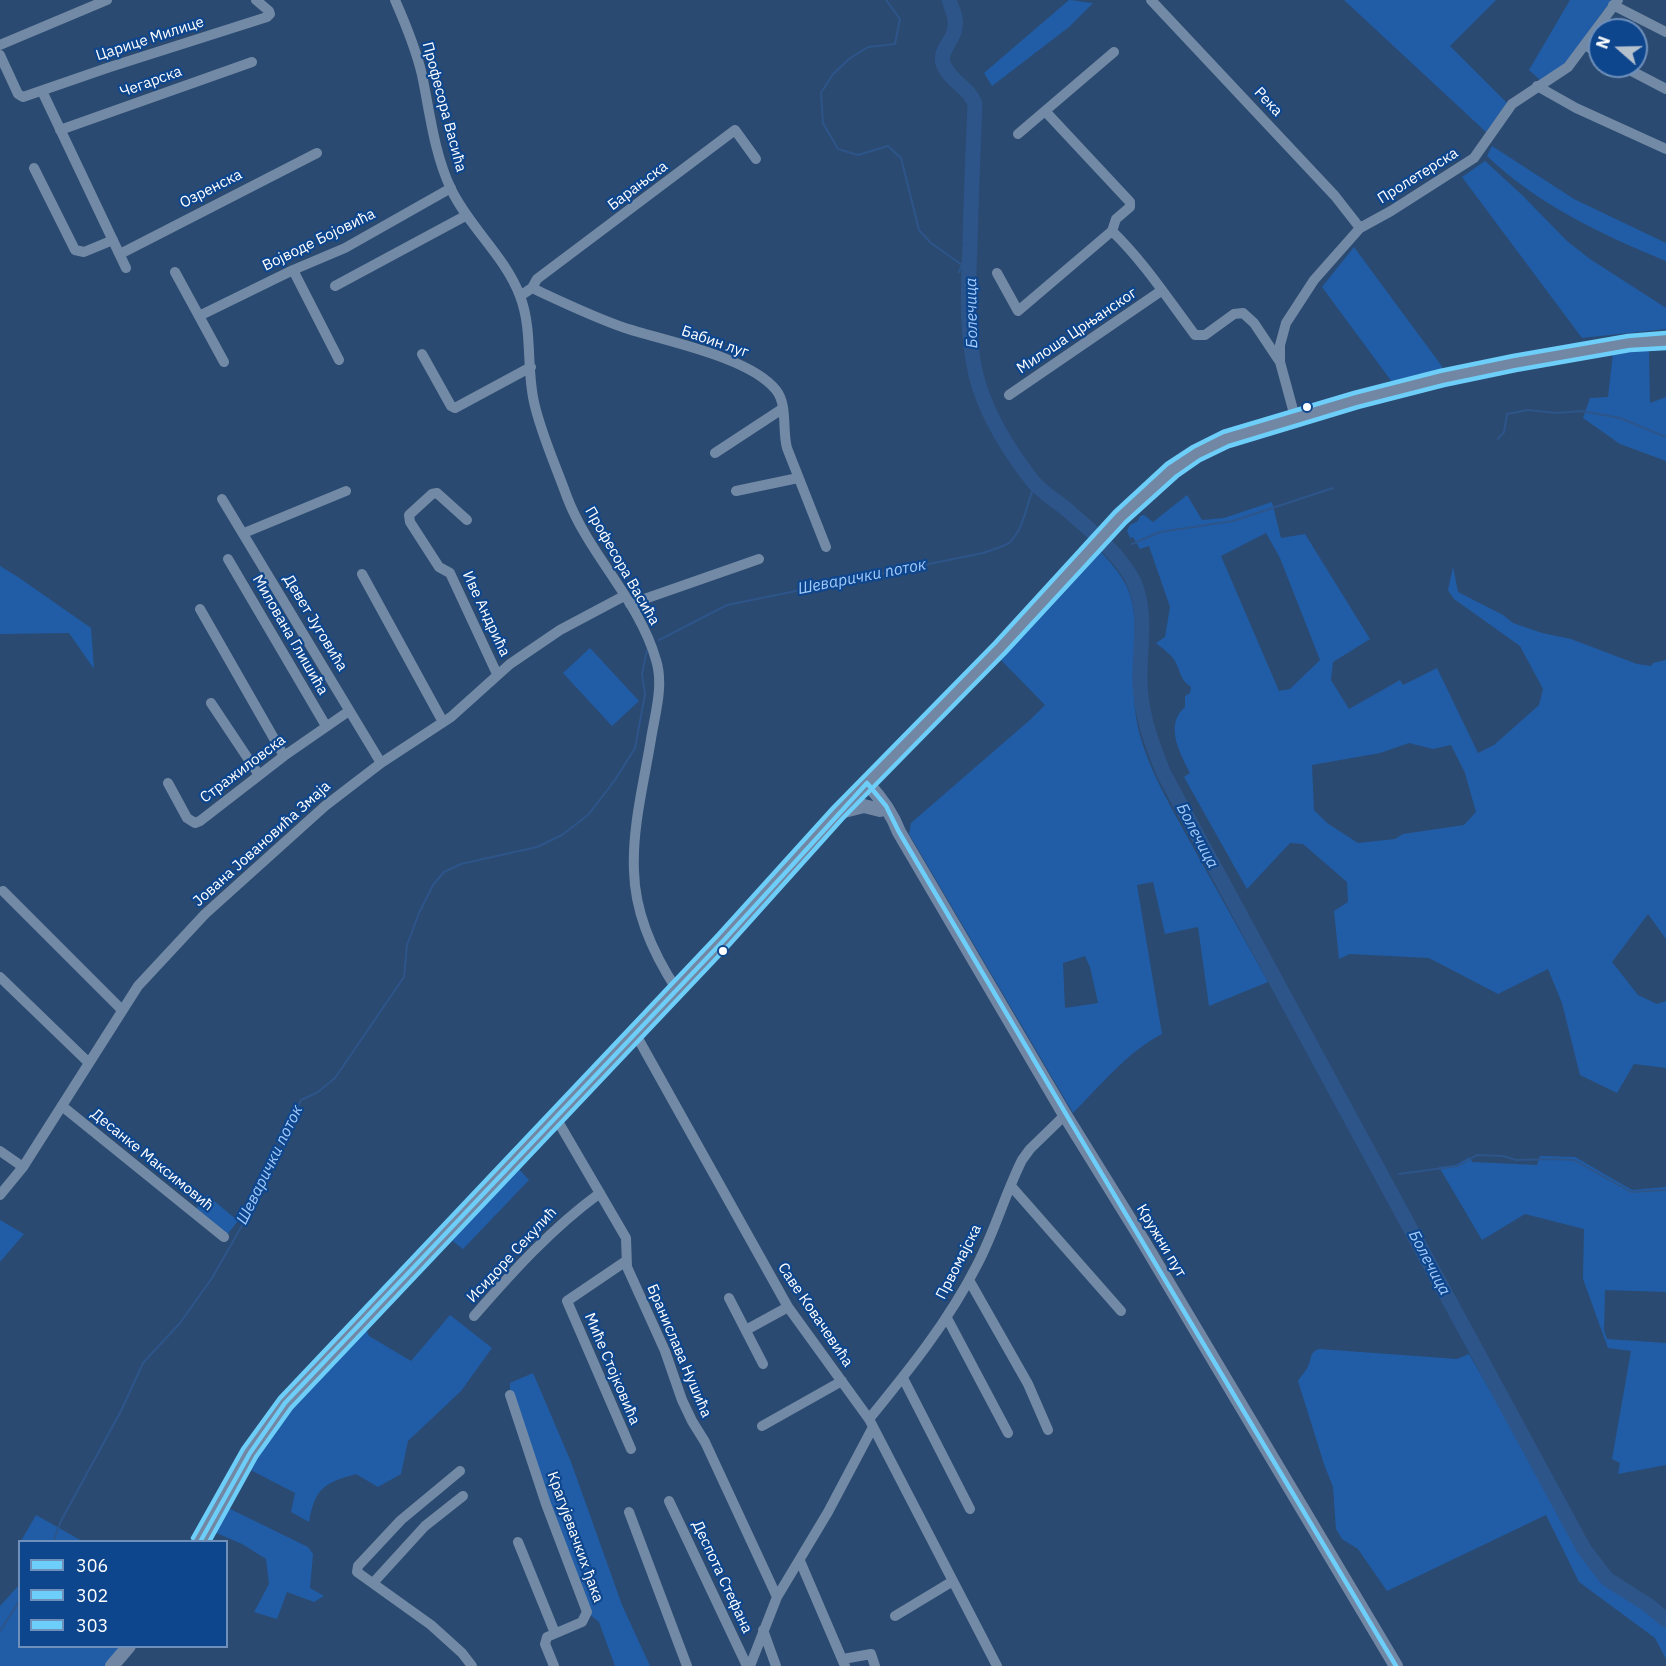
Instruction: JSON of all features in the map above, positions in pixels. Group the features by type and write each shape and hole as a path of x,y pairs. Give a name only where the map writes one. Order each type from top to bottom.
{"main road":[{"path":"201,1540 252,1447 285,1403 677,990 838,813 970,680 1148,490 1185,461 1226,439 1295,417 1450,376 1610,347 1666,340"},
{"path":"838,813 864,806 882,805 878,784 882,767"},
{"name":"Кружни пут","path":"865,786 894,818 899,832 1065,1115 1137,1231 1396,1666"},
{"path":"112,1666 128,1648"}],"street":[{"path":"0,45 107,0"},
{"name":"Царице Милице","path":"0,55 20,97 267,17 270,14 269,11 256,0"},
{"name":"Професора Васића","path":"395,0 419,63 438,150 451,188 503,266 520,296 527,328 534,400 570,506 584,535 627,600 654,654 659,679 637,820 635,890 650,940 661,965 677,990"},
{"name":"Река","path":"1151,0 1335,196 1360,228"},
{"path":"1616,3 1666,32"},
{"name":"Пролетерска","path":"1280,362 1282,334 1295,307 1314,280 1360,228 1467,164 1480,150 1512,104 1537,86 1562,73 1616,3"},
{"path":"1018,134 1114,51"},
{"name":"Чегарска","path":"60,130 252,62"},
{"path":"1645,78 1666,89"},
{"path":"1537,86 1576,108 1666,149"},
{"path":"42,91 126,268"},
{"path":"997,273 1018,311 1112,231 1113,224 1130,207 1130,202 1045,111"},
{"name":"Барањска","path":"532,288 537,279 735,130 756,159"},
{"name":"Озренска","path":"120,254 317,153"},
{"path":"34,168 75,250 84,252 113,240"},
{"name":"Војводе Бојовића","path":"199,316 293,270 345,248 451,188"},
{"path":"335,286 467,215"},
{"path":"1112,231 1130,248 1195,335 1205,335 1237,313 1246,315 1280,362 1295,417"},
{"path":"293,270 339,360"},
{"path":"175,272 224,362"},
{"path":"520,296 532,288"},
{"name":"Бабин луг","path":"532,288 625,328 743,365 768,382 777,391 782,409 784,438 826,547"},
{"name":"Милоша Црњанског","path":"1009,396 1161,291"},
{"path":"422,354 450,406 455,408 531,367"},
{"path":"715,453 782,409"},
{"path":"736,491 798,478"},
{"path":"244,533 345,491"},
{"name":"Иве Андрића","path":"467,520 437,493 432,494 409,515 410,522 439,567 450,573 497,674"},
{"name":"Девет Југовића","path":"222,499 381,763"},
{"name":"Милована Глишића","path":"228,559 326,726"},
{"name":"Јована Јовановића Змаја","path":"0,1195 23,1167 141,982 205,914 323,808 381,763 443,722 497,674 560,630 627,600 759,560"},
{"path":"362,574 443,722"},
{"path":"200,609 284,756"},
{"path":"210,703 259,775"},
{"name":"Стражиловска","path":"168,783 187,818 195,823 284,756 349,711"},
{"path":"3,891 122,1010"},
{"path":"0,977 89,1063"},
{"name":"Саве Ковачевића","path":"635,1033 767,1273 788,1307 871,1423 997,1666"},
{"name":"Десанке Максимовић","path":"62,1106 224,1237"},
{"name":"Првомајска","path":"748,1666 777,1597 853,1467 871,1423 947,1318 969,1280 988,1243 1022,1160 1030,1149 1065,1115"},
{"name":"Бранислава Нушића","path":"556,1118 626,1238 628,1251 626,1261 629,1272 665,1351 687,1411 705,1442 777,1597"},
{"path":"0,1152 23,1167"},
{"path":"1011,1186 1121,1311"},
{"name":"Исидоре Секулић","path":"474,1316 509,1276 567,1217 600,1192"},
{"name":"Миће Стојковића","path":"626,1261 567,1301 630,1449"},
{"path":"969,1280 1029,1384 1048,1430"},
{"path":"729,1298 763,1364"},
{"path":"746,1330 788,1307"},
{"path":"947,1318 1008,1433"},
{"path":"903,1378 970,1509"},
{"path":"762,1426 842,1381"},
{"name":"Крагујевачких ђака","path":"510,1395 546,1504 587,1612 582,1622 555,1633"},
{"path":"460,1471 401,1520 358,1566 358,1574 431,1625 462,1653 472,1666"},
{"path":"373,1583 414,1536 463,1496"},
{"name":"Деспота Стефана","path":"669,1501 748,1666"},
{"path":"629,1512 687,1666"},
{"path":"518,1542 555,1633 547,1637 545,1644 554,1666"},
{"path":"800,1561 844,1663 871,1654 875,1666"},
{"path":"895,1616 953,1581"},
{"path":"763,1630 776,1666"}],"shaded area":[{"path":"1069,0 1093,3 1069,27 992,86 984,73"},
{"path":"1344,0 1496,0 1450,46 1507,103 1486,132"},
{"path":"1570,0 1613,0 1598,18 1588,18 1588,33 1573,55 1556,72 1540,80 1529,70"},
{"path":"1492,146 1574,199 1666,243 1666,261 1594,229 1527,189 1487,156"},
{"path":"1485,161 1567,241 1590,259 1666,308 1666,329 1582,338 1462,177"},
{"path":"1354,247 1445,373 1395,386 1322,287"},
{"path":"1649,350 1650,403 1666,397 1666,461 1620,444 1583,418 1590,398 1608,397 1613,353"},
{"path":"1187,495 1202,520 1224,518 1272,502 1281,538 1305,534 1370,639 1333,662 1331,680 1349,709 1400,680 1403,685 1437,668 1478,753 1494,745 1539,705 1543,689 1520,646 1454,599 1448,590 1453,567 1458,592 1503,615 1513,623 1542,633 1571,639 1637,664 1651,666 1653,663 1666,660 1666,939 1648,914 1612,962 1638,995 1657,1004 1666,1001 1666,1068 1634,1064 1617,1093 1580,1075 1562,1003 1548,969 1498,994 1429,958 1350,954 1339,959 1334,911 1348,902 1347,882 1303,844 1290,843 1247,889 1184,777 1190,773 1178,748 1175,731 1179,714 1185,707 1185,696 1190,693 1191,687 1183,679 1174,659 1156,643 1165,637 1170,607 1149,546 1140,549 1127,531 1140,516 1144,515 1153,522","holes":["1266,533 1280,558 1320,660 1290,689 1279,691 1221,556","1409,743 1433,749 1451,745 1465,773 1476,812 1464,825 1403,834 1395,839 1358,843 1327,823 1314,810 1312,765 1380,753"]},
{"path":"1100,551 1121,577 1131,600 1135,631 1135,709 1149,763 1268,982 1209,1006 1198,927 1165,934 1153,882 1137,885 1162,1034 1137,1050 1073,1113 909,834 911,823 1045,705 999,658","holes":["1085,956 1090,967 1098,1003 1065,1008 1063,963"]},
{"path":"0,566 91,628 94,669 69,633 0,634"},
{"path":"590,648 639,701 612,726 563,673"},
{"path":"1540,1156 1575,1157 1632,1190 1666,1187 1666,1292 1605,1290 1604,1330 1607,1339 1666,1343 1666,1465 1618,1474 1620,1463 1612,1459 1631,1351 1608,1348 1583,1279 1584,1229 1525,1214 1482,1240 1439,1167 1456,1165 1470,1157 1472,1162 1537,1165"},
{"path":"517,1167 529,1180 463,1249 450,1239"},
{"path":"207,1195 238,1221 226,1236 195,1210"},
{"path":"0,1220 24,1234 0,1262"},
{"path":"450,1315 492,1348 461,1391 408,1441 401,1474 378,1487 356,1474 329,1484 314,1501 309,1522 291,1512 295,1493 241,1465 261,1434 363,1322 369,1336 411,1361"},
{"path":"1319,1349 1457,1359 1469,1354 1591,1568 1604,1582 1656,1616 1666,1628 1666,1659 1655,1638 1579,1582 1546,1515 1387,1591 1358,1549 1342,1539 1336,1529 1333,1487 1298,1381 1313,1353"},
{"path":"533,1373 571,1462 622,1605 650,1666 615,1666 599,1622 587,1612 510,1395 510,1383"},
{"path":"220,1504 308,1547 313,1554 310,1588 324,1596 314,1602 287,1592 277,1619 254,1612 269,1584 266,1559 242,1544 207,1529"},
{"path":"36,1515 80,1540 22,1540"},
{"path":"18,1586 18,1648 128,1648 112,1666 0,1666 0,1606"}],"waterway":[{"name":"Болечица","path":"886,0 900,19 895,44 868,47 849,59 833,74 821,93 823,123 838,149 858,155 888,146 901,158 919,230 931,243 962,265 959,272"},
{"name":"Болечица","path":"949,0 955,24 954,32 943,54 943,63 949,74 969,93 975,104 968,310 973,359 985,403 1006,443 1035,483 1102,541 1120,560 1133,580 1138,592 1142,617 1140,683 1142,707 1151,741 1164,774 1584,1549 1607,1579 1648,1605 1666,1620"},
{"path":"1498,439 1504,432 1507,414 1528,410 1556,413 1582,411 1620,418 1666,437"},
{"name":"Шеварички поток","path":"659,640 727,605 983,553 1001,547 1010,542 1019,529 1035,485"},
{"path":"1132,544 1160,532 1233,521 1333,488"},
{"name":"Болечица","path":"1115,554 1120,550"},
{"name":"Шеварички поток","path":"54,1540 61,1521 121,1411 143,1363 180,1323 212,1278 247,1217 301,1100 318,1092 335,1078 404,977 407,945 433,885 444,872 461,864 537,847 562,835 588,815 615,780 635,748 645,694 642,674 647,650"},
{"path":"1399,1174 1458,1166 1477,1155 1503,1156 1516,1160 1574,1160 1631,1192 1666,1190"},
{"name":"Шеварички поток","path":"0,1631 18,1603"}],"transit line":[{"name":"303","path":"193,1538 243,1449 280,1398 718,935 833,808 995,643 1115,512 1167,464 1193,447 1223,432 1354,393 1440,371 1513,356 1628,336 1665,333"},
{"name":"302","path":"210,1540 256,1457 291,1408 729,945 843,818 1005,653 1126,522 1177,476 1200,460 1229,446 1358,407 1444,385 1516,370 1630,350 1666,348"},
{"name":"306","path":"201,1540 250,1453 285,1403 724,940 867,783 886,806 1022,1041 1396,1666"}]}
